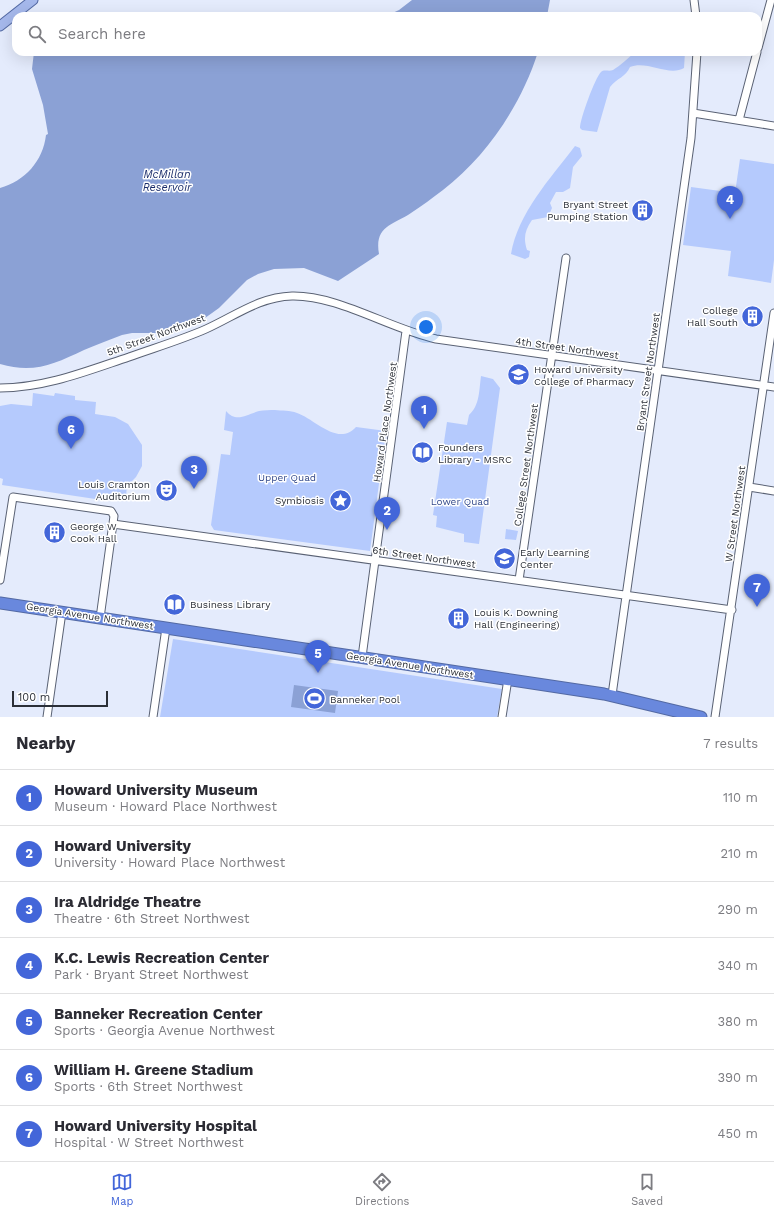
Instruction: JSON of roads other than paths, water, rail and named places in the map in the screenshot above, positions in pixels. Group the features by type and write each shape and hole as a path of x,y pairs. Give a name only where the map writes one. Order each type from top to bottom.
{"highway":[{"name":"Georgia Avenue Northwest","path":"0,603 612,695 701,717"}],"main road":[{"path":"18,12 33,0"},
{"path":"0,26 12,17"}],"street":[{"path":"694,0 696,12"},
{"path":"762,38 771,14 771,0"},
{"name":"Bryant Street Northwest","path":"612,695 693,113 697,56"},
{"path":"739,120 756,56"},
{"path":"693,113 774,126"},
{"name":"College Street Northwest","path":"519,580 566,258"},
{"name":"5th Street Northwest","path":"0,388 37,385 73,375 195,333 250,306 276,298 302,296 322,300 406,331"},
{"name":"W Street Northwest","path":"715,717 732,610 774,313"},
{"name":"4th Street Northwest","path":"406,331 442,340 774,387"},
{"name":"Howard Place Northwest","path":"362,657 406,331"},
{"path":"749,488 774,491"},
{"path":"0,580 11,500 15,496 94,507 111,511 114,515 100,618"},
{"name":"6th Street Northwest","path":"113,524 732,610"},
{"path":"47,717 62,612"},
{"path":"153,717 166,628"},
{"path":"502,717 508,679"}],"water":[{"path":"412,0 550,0 548,12 395,12"},
{"name":"McMillan Reservoir","path":"34,56 537,56 531,72 512,110 501,128 474,162 443,190 386,228 379,237 379,254 338,281 304,268 274,269 258,274 247,280 219,308 198,323 170,333 132,333 122,335 63,360 34,368 23,368 0,364 0,188 9,185 25,175 31,169 41,153 46,135 48,134 43,105 32,69"},
{"name":"Banneker Pool","path":"294,685 338,691 335,713 291,707"}],"place":[{"name":"Bryant Street Pumping Station","path":"643,210"},
{"name":"K.C. Lewis Recreation Center","path":"730,219"},
{"name":"College Hall South","path":"753,316"},
{"name":"Howard University College of Pharmacy","path":"518,375"},
{"name":"Howard University Museum","path":"424,429"},
{"name":"William H. Greene Stadium","path":"71,449"},
{"name":"Founders Library - MSRC","path":"423,453"},
{"name":"Ira Aldridge Theatre","path":"194,489"},
{"name":"Louis Cramton Auditorium","path":"166,490"},
{"name":"Symbiosis","path":"340,500"},
{"name":"Howard University","path":"387,530"},
{"name":"George W Cook Hall","path":"54,532"},
{"name":"Early Learning Center","path":"504,558"},
{"name":"Business Library","path":"175,604"},
{"name":"Howard University Hospital","path":"757,607"},
{"name":"Louis K. Downing Hall (Engineering)","path":"458,618"},
{"name":"Banneker Recreation Center","path":"318,673"},
{"name":"Banneker Pool","path":"315,699"}],"park label":[{"name":"Upper Quad","path":"287,477"},
{"name":"Lower Quad","path":"460,501"}]}
